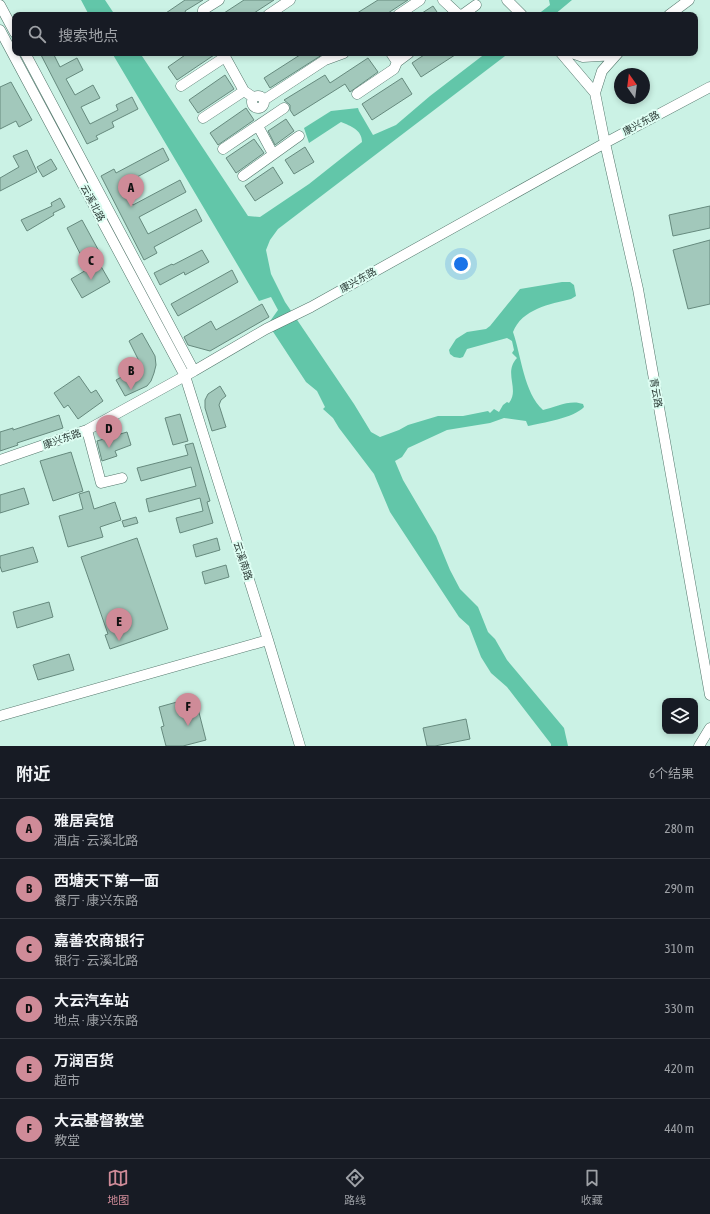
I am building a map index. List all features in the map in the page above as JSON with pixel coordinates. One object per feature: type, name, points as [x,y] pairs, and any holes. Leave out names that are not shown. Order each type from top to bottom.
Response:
[{"type":"street","points":[[203,12],[203,10],[219,0]]},
{"type":"street","points":[[272,12],[290,0]]},
{"type":"street","points":[[402,12],[420,0]]},
{"type":"street","points":[[443,0],[456,12]]},
{"type":"street","points":[[673,12],[690,0]]},
{"type":"street","points":[[510,3],[519,12]]},
{"type":"street","points":[[0,5],[12,27]]},
{"type":"street","points":[[466,12],[476,5]]},
{"type":"street","name":"云溪北路","points":[[0,30],[12,52]]},
{"type":"street","name":"云溪北路","points":[[14,56],[189,374]]},
{"type":"street","name":"云溪北路","points":[[27,56],[189,374]]},
{"type":"street","points":[[181,86],[223,56]]},
{"type":"street","points":[[225,56],[244,91],[253,97]]},
{"type":"street","points":[[257,108],[262,107],[264,100],[325,60],[336,56]]},
{"type":"street","points":[[393,56],[397,62]]},
{"type":"street","points":[[357,94],[394,69],[397,62],[405,56]]},
{"type":"street","name":"青云路","points":[[564,56],[595,92]]},
{"type":"street","name":"青云路","points":[[580,56],[594,56]]},
{"type":"street","name":"青云路","points":[[614,56],[602,71],[595,92],[638,289],[710,695]]},
{"type":"street","name":"康兴东路","points":[[0,460],[87,430],[189,374],[266,329],[311,307],[605,143],[710,87]]},
{"type":"street","points":[[203,118],[244,91]]},
{"type":"street","points":[[253,97],[259,95],[264,100]]},
{"type":"street","points":[[253,97],[251,101],[253,106],[257,108],[259,125],[273,154]]},
{"type":"street","points":[[223,149],[284,108]]},
{"type":"street","points":[[242,176],[299,136]]},
{"type":"street","name":"云溪南路","points":[[189,374],[300,746]]},
{"type":"street","points":[[87,430],[101,483],[122,478]]},
{"type":"street","points":[[0,716],[268,640]]},
{"type":"street","points":[[699,746],[710,728]]},
{"type":"shaded area","points":[[81,0],[105,0],[113,12],[87,12]]},
{"type":"shaded area","points":[[549,0],[572,0],[558,12],[541,12],[550,5]]},
{"type":"shaded area","points":[[114,56],[142,56],[248,216],[260,217],[309,184],[362,142],[362,138],[358,131],[341,122],[309,143],[304,128],[331,111],[358,108],[373,135],[396,125],[430,96],[482,56],[505,56],[278,229],[270,240],[266,250],[271,274],[285,302],[354,404],[371,432],[380,437],[408,425],[438,416],[463,416],[488,411],[490,413],[494,409],[499,412],[503,405],[507,402],[509,403],[512,398],[513,387],[511,369],[517,358],[512,353],[514,350],[512,341],[507,338],[467,349],[463,357],[460,358],[454,357],[450,354],[449,350],[456,339],[467,332],[486,329],[490,326],[520,289],[562,282],[570,282],[574,285],[576,296],[530,313],[517,324],[513,332],[527,384],[531,394],[543,410],[573,402],[583,404],[584,407],[566,417],[528,426],[526,421],[504,418],[490,423],[447,430],[408,448],[402,457],[395,461],[403,480],[436,536],[450,570],[460,589],[478,607],[488,632],[495,639],[507,660],[564,728],[568,746],[551,746],[507,687],[491,673],[481,657],[469,626],[459,617],[390,512],[374,474],[333,418],[323,409],[325,407],[317,391],[306,382],[268,324],[278,310],[271,297],[259,301]]},
{"type":"building","points":[[185,0],[203,0],[186,12],[167,12]]},
{"type":"building","points":[[244,0],[274,0],[256,12],[226,12]]},
{"type":"building","points":[[378,0],[408,0],[390,12],[359,12]]},
{"type":"building","points":[[433,6],[437,12],[424,12]]},
{"type":"building","points":[[42,56],[54,56],[60,67],[77,58],[83,70],[66,79],[75,95],[93,85],[100,98],[81,107],[90,124],[118,110],[116,105],[132,97],[138,109],[112,122],[114,127],[96,136],[98,139],[87,144]]},
{"type":"building","points":[[184,56],[213,56],[177,80],[168,67]]},
{"type":"building","points":[[298,56],[320,56],[270,88],[264,78]]},
{"type":"building","points":[[422,56],[453,56],[421,77],[412,63]]},
{"type":"building","points":[[368,58],[378,72],[350,92],[345,84],[294,116],[290,110],[290,105],[284,100],[325,75],[330,83]]},
{"type":"building","points":[[225,75],[234,89],[198,113],[189,100]]},
{"type":"building","points":[[402,78],[412,94],[372,120],[362,104]]},
{"type":"building","points":[[11,82],[32,120],[19,127],[16,121],[0,129],[0,87]]},
{"type":"building","points":[[246,108],[254,120],[218,145],[210,133]]},
{"type":"building","points":[[286,119],[294,131],[275,145],[268,131]]},
{"type":"building","points":[[254,139],[264,153],[236,173],[226,158]]},
{"type":"building","points":[[305,147],[314,162],[294,174],[285,160]]},
{"type":"building","points":[[163,148],[169,160],[122,185],[133,205],[180,180],[186,192],[139,217],[148,234],[196,209],[202,221],[154,247],[157,253],[144,260],[101,176],[114,169],[116,173]]},
{"type":"building","points":[[27,150],[37,172],[0,191],[0,178],[19,167],[13,156]]},
{"type":"building","points":[[51,159],[57,169],[43,177],[37,167]]},
{"type":"building","points":[[273,167],[283,183],[255,201],[245,186]]},
{"type":"building","points":[[60,198],[65,207],[53,213],[54,215],[27,231],[21,220],[52,206],[51,203]]},
{"type":"building","points":[[710,206],[710,228],[673,236],[669,215]]},
{"type":"building","points":[[82,220],[100,253],[95,256],[110,282],[82,298],[71,279],[88,269],[67,228]]},
{"type":"building","points":[[710,240],[710,304],[688,309],[673,250]]},
{"type":"building","points":[[202,250],[209,262],[185,275],[184,272],[160,285],[154,273]]},
{"type":"building","points":[[232,270],[238,282],[178,316],[171,304]]},
{"type":"building","points":[[262,304],[269,317],[210,351],[188,345],[184,337],[211,321],[216,330]]},
{"type":"building","points":[[142,333],[155,356],[156,365],[154,373],[147,386],[125,396],[116,380],[138,368],[140,363],[129,341]]},
{"type":"building","points":[[79,376],[91,393],[96,390],[103,401],[78,419],[68,405],[64,408],[54,393]]},
{"type":"building","points":[[220,386],[226,396],[221,400],[219,405],[226,427],[212,431],[205,408],[205,400],[208,394]]},
{"type":"building","points":[[180,414],[188,441],[173,445],[165,418]]},
{"type":"building","points":[[59,415],[63,428],[17,443],[18,445],[0,451],[0,432],[13,428],[13,430]]},
{"type":"building","points":[[127,432],[131,445],[115,451],[117,456],[102,461],[97,441]]},
{"type":"building","points":[[193,443],[210,501],[207,502],[213,523],[180,533],[176,518],[203,511],[200,498],[149,512],[146,499],[196,486],[191,467],[141,481],[137,468],[188,455],[185,445]]},
{"type":"building","points":[[71,452],[83,491],[53,501],[40,461]]},
{"type":"building","points":[[24,488],[29,504],[0,513],[0,495]]},
{"type":"building","points":[[89,491],[94,509],[115,502],[121,520],[100,527],[103,537],[68,547],[59,516],[83,509],[79,494]]},
{"type":"building","points":[[136,517],[138,523],[124,527],[122,521]]},
{"type":"building","points":[[137,538],[168,629],[110,649],[105,635],[108,634],[81,557]]},
{"type":"building","points":[[217,538],[220,550],[196,557],[193,545]]},
{"type":"building","points":[[33,547],[38,562],[2,572],[0,566],[0,556]]},
{"type":"building","points":[[226,565],[229,577],[205,584],[202,572]]},
{"type":"building","points":[[49,602],[53,617],[17,628],[13,612]]},
{"type":"building","points":[[69,654],[74,670],[38,680],[33,665]]},
{"type":"building","points":[[195,697],[206,740],[183,746],[166,746],[161,727],[164,726],[159,707]]},
{"type":"building","points":[[466,719],[470,739],[435,746],[427,746],[423,728]]},
{"type":"place","name":"雅居宾馆","points":[[131,207]]},
{"type":"place","name":"嘉善农商银行","points":[[91,280]]},
{"type":"place","name":"西塘天下第一面","points":[[131,390]]},
{"type":"place","name":"大云汽车站","points":[[109,448]]},
{"type":"place","name":"万润百货","points":[[119,641]]},
{"type":"place","name":"大云基督教堂","points":[[188,726]]}]
